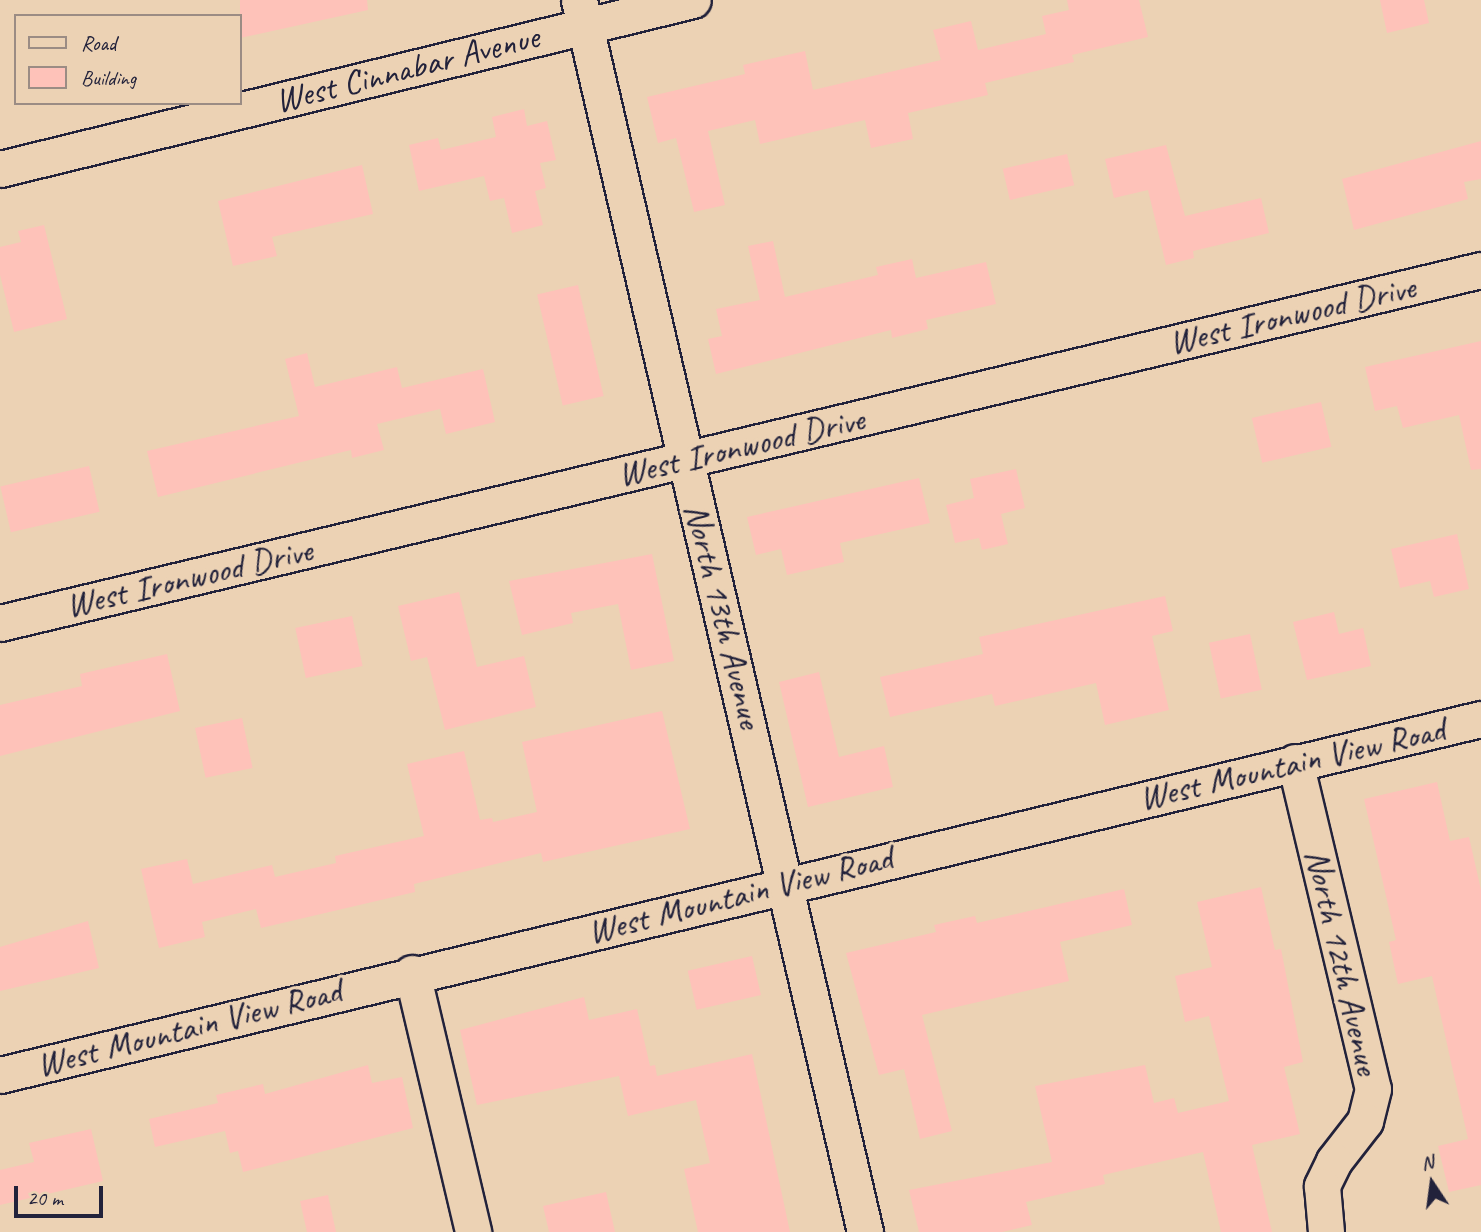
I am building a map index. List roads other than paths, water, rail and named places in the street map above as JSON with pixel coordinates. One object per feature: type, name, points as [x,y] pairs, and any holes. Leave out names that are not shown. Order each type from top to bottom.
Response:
[{"type":"street","name":"West Cinnabar Avenue","points":[[242,104],[582,13],[692,0]]},
{"type":"street","name":"North 13th Avenue","points":[[582,13],[865,1232]]},
{"type":"street","name":"West Cinnabar Avenue","points":[[0,169],[239,105]]},
{"type":"street","name":"West Ironwood Drive","points":[[0,623],[1481,270]]},
{"type":"street","name":"West Mountain View Road","points":[[0,1075],[412,973],[1481,719]]},
{"type":"street","name":"North 12th Avenue","points":[[1295,762],[1373,1089],[1364,1121],[1334,1161],[1322,1186],[1326,1232]]},
{"type":"street","points":[[412,973],[474,1232]]}]
